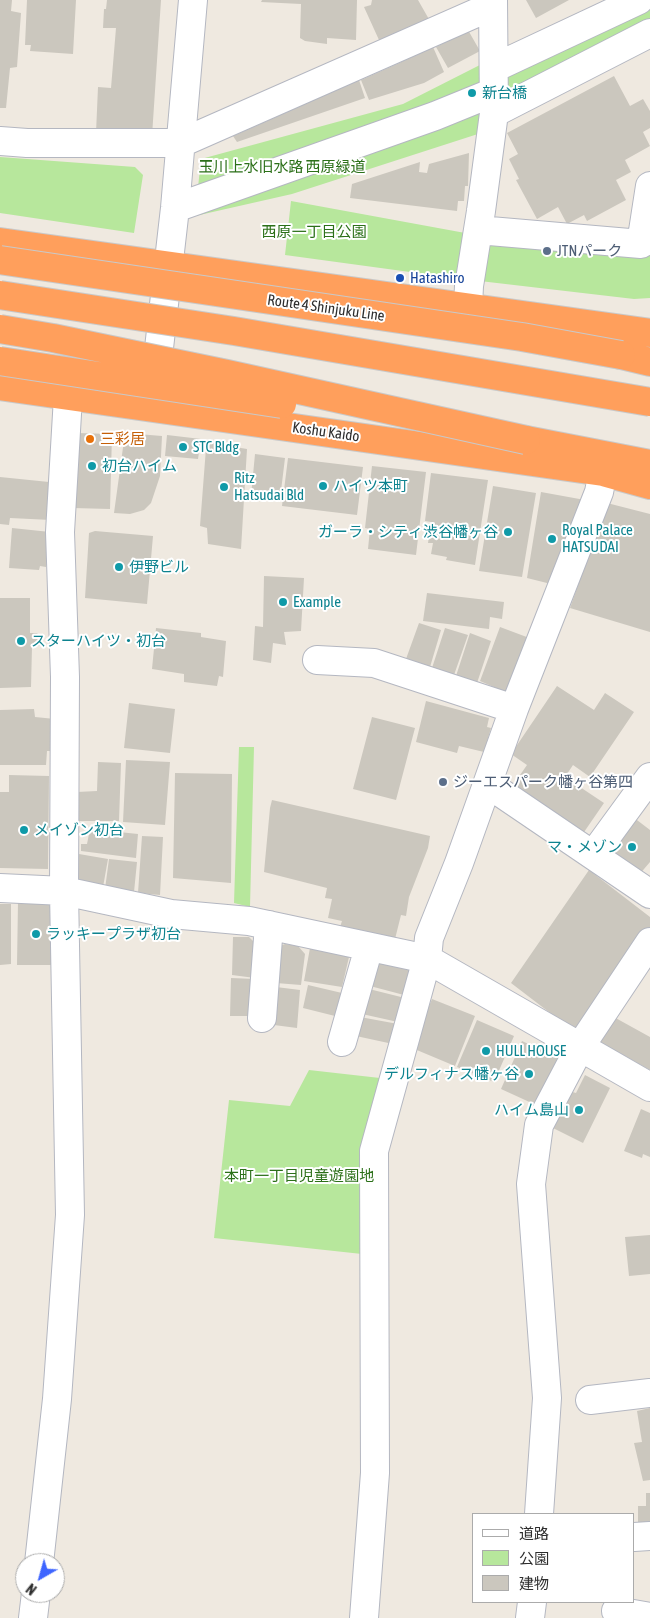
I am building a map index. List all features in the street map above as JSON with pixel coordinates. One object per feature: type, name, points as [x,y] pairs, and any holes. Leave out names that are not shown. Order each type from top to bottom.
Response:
[{"type":"highway","points":[[0,242],[650,332]]},
{"type":"highway","name":"Route 4 Shinjuku Line","points":[[0,260],[522,337],[650,362]]},
{"type":"highway","points":[[0,295],[234,331],[650,402]]},
{"type":"highway","points":[[0,329],[150,358],[526,440],[650,464]]},
{"type":"highway","points":[[0,362],[526,440]]},
{"type":"highway","name":"Koshu Kaido","points":[[0,386],[603,472],[650,485]]},
{"type":"street","points":[[152,407],[175,208],[193,0]]},
{"type":"street","points":[[494,91],[639,0]]},
{"type":"street","points":[[0,141],[27,143],[181,143],[493,3],[494,91],[468,306]]},
{"type":"street","points":[[175,208],[435,116],[494,91],[650,33]]},
{"type":"street","points":[[478,230],[641,244],[650,186]]},
{"type":"street","points":[[40,1553],[58,1400],[70,1214],[64,891],[65,677],[60,532],[68,397]]},
{"type":"street","points":[[364,1618],[375,1473],[374,1151],[426,959],[429,938],[514,710],[599,492],[603,472]]},
{"type":"street","points":[[317,660],[374,663],[514,710]]},
{"type":"street","points":[[593,855],[650,777]]},
{"type":"street","points":[[488,784],[650,894]]},
{"type":"street","points":[[0,888],[64,891],[171,914],[249,921],[426,959],[650,1087]]},
{"type":"street","points":[[262,1018],[269,925]]},
{"type":"street","points":[[539,1513],[548,1398],[531,1184],[538,1125],[580,1047],[650,942]]},
{"type":"street","points":[[342,1042],[369,947]]},
{"type":"street","points":[[590,1400],[650,1393]]},
{"type":"street","points":[[635,1537],[650,1536]]},
{"type":"street","points":[[33,1618],[35,1603]]},
{"type":"street","points":[[530,1618],[532,1603]]},
{"type":"street","points":[[616,1611],[650,1617]]},
{"type":"green space","name":"玉川上水旧水路 西原緑道","points":[[608,0],[650,0],[650,27],[481,133],[292,194],[195,216],[201,159],[403,104]]},
{"type":"green space","points":[[0,157],[135,167],[143,175],[134,233],[0,213]]},
{"type":"green space","name":"西原一丁目公園","points":[[291,201],[487,237],[645,258],[650,246],[650,298],[634,299],[454,278],[285,255]]},
{"type":"green space","points":[[239,747],[254,747],[250,907],[234,903]]},
{"type":"green space","name":"本町一丁目児童遊園地","points":[[309,1070],[380,1078],[362,1254],[214,1238],[229,1100],[290,1106]]},
{"type":"building","points":[[0,0],[12,0],[11,11],[21,13],[17,67],[10,68],[6,108],[0,108]]},
{"type":"building","points":[[27,0],[76,0],[73,54],[30,51],[31,45],[25,45]]},
{"type":"building","points":[[107,0],[161,0],[152,136],[96,133],[98,87],[111,88],[116,28],[103,28],[104,9],[106,9]]},
{"type":"building","points":[[262,0],[357,0],[356,40],[327,38],[327,44],[305,41],[300,38],[301,4],[261,2]]},
{"type":"building","points":[[372,0],[418,0],[430,21],[399,38],[396,33],[379,40],[364,7],[371,5]]},
{"type":"building","points":[[526,0],[569,0],[536,18]]},
{"type":"building","points":[[468,30],[480,51],[448,68],[436,47]]},
{"type":"building","points":[[433,47],[444,72],[424,83],[369,100],[361,80]]},
{"type":"building","points":[[614,76],[630,106],[643,99],[650,111],[650,128],[643,132],[650,146],[625,160],[631,172],[616,180],[626,200],[587,221],[584,215],[567,224],[558,207],[537,219],[516,180],[519,179],[509,159],[518,154],[507,133]]},
{"type":"building","points":[[359,80],[365,98],[237,142],[233,136]]},
{"type":"building","points":[[469,153],[468,186],[465,186],[464,201],[458,201],[457,211],[350,198],[352,184],[420,162],[419,172],[427,173],[429,164]]},
{"type":"building","name":"初台ハイム","points":[[77,433],[112,434],[110,509],[73,508]]},
{"type":"building","points":[[125,433],[162,436],[160,476],[151,503],[144,510],[130,514],[114,513]]},
{"type":"building","name":"STC Bldg","points":[[167,435],[201,439],[198,459],[165,456]]},
{"type":"building","name":"Ritz Hatsudai Bld","points":[[211,443],[247,449],[241,549],[208,544],[207,528],[200,526],[206,448]]},
{"type":"building","points":[[255,454],[285,458],[280,499],[251,496]]},
{"type":"building","name":"ハイツ本町","points":[[288,458],[363,467],[357,515],[282,506]]},
{"type":"building","points":[[372,466],[426,472],[416,555],[368,549],[370,529],[365,528]]},
{"type":"building","points":[[431,473],[488,480],[475,565],[446,560],[447,557],[431,554],[433,543],[428,543],[431,522],[425,521]]},
{"type":"building","points":[[0,477],[49,482],[51,520],[10,518],[9,525],[0,524]]},
{"type":"building","name":"ガーラ・シティ渋谷幡ヶ谷","points":[[493,486],[536,493],[522,577],[479,571]]},
{"type":"building","name":"Royal Palace HATSUDAI","points":[[541,492],[585,500],[551,584],[527,578]]},
{"type":"building","points":[[607,503],[650,514],[650,632],[570,608]]},
{"type":"building","points":[[12,528],[50,532],[46,567],[40,566],[39,570],[9,568]]},
{"type":"building","name":"伊野ビル","points":[[95,531],[153,536],[147,604],[85,598],[89,533]]},
{"type":"building","name":"Example","points":[[264,576],[304,578],[301,631],[284,632],[286,645],[273,643],[271,663],[253,660],[255,626],[263,627]]},
{"type":"building","points":[[427,593],[504,602],[502,619],[490,617],[489,629],[423,621]]},
{"type":"building","name":"スターハイツ・初台","points":[[0,598],[30,598],[30,633],[37,633],[43,639],[39,646],[32,647],[31,687],[0,688]]},
{"type":"building","points":[[419,623],[441,630],[430,667],[406,659]]},
{"type":"building","points":[[500,627],[532,639],[510,694],[480,681]]},
{"type":"building","points":[[156,628],[201,633],[201,637],[226,641],[223,677],[219,676],[217,686],[184,682],[184,674],[152,669]]},
{"type":"building","points":[[445,628],[468,635],[454,675],[432,668]]},
{"type":"building","points":[[470,633],[491,641],[477,683],[456,676]]},
{"type":"building","points":[[557,686],[594,710],[605,693],[634,712],[590,777],[573,765],[565,777],[604,803],[582,835],[511,788],[527,765],[511,754]]},
{"type":"building","points":[[426,701],[489,718],[487,727],[491,728],[484,752],[459,746],[457,753],[416,742]]},
{"type":"building","points":[[129,703],[175,709],[170,753],[124,748]]},
{"type":"building","points":[[34,709],[35,717],[55,719],[55,751],[47,751],[46,765],[0,765],[0,710]]},
{"type":"building","points":[[372,717],[415,728],[396,800],[353,789]]},
{"type":"building","points":[[126,760],[170,762],[165,825],[123,822]]},
{"type":"building","points":[[98,762],[121,763],[119,821],[77,821],[77,792],[97,791]]},
{"type":"building","points":[[175,773],[232,774],[231,883],[173,878]]},
{"type":"building","name":"メイゾン初台","points":[[9,775],[49,776],[48,869],[0,868],[0,792],[9,792]]},
{"type":"building","points":[[272,800],[430,836],[428,848],[409,897],[406,916],[401,915],[395,939],[340,927],[342,921],[328,918],[332,899],[325,898],[327,888],[264,872]]},
{"type":"building","name":"マ・メゾン","points":[[633,817],[650,830],[650,862],[638,876],[610,853]]},
{"type":"building","points":[[90,829],[138,834],[136,858],[81,851],[81,844],[87,844]]},
{"type":"building","points":[[142,836],[163,837],[160,895],[138,893]]},
{"type":"building","points":[[79,854],[108,859],[103,887],[75,879]]},
{"type":"building","points":[[109,859],[137,862],[134,892],[105,889]]},
{"type":"building","points":[[589,870],[650,917],[650,934],[575,1032],[511,983]]},
{"type":"building","name":"ラッキープラザ初台","points":[[18,902],[55,902],[54,965],[17,965]]},
{"type":"building","points":[[0,904],[11,904],[11,964],[0,965]]},
{"type":"building","points":[[233,937],[249,937],[257,945],[255,978],[232,975]]},
{"type":"building","points":[[285,944],[298,946],[305,954],[301,985],[276,983],[280,946]]},
{"type":"building","points":[[310,948],[349,957],[342,987],[304,981]]},
{"type":"building","points":[[376,962],[410,970],[404,995],[370,986]]},
{"type":"building","points":[[231,978],[255,979],[255,1000],[249,1000],[249,1016],[230,1016]]},
{"type":"building","points":[[308,985],[342,993],[335,1016],[303,1008]]},
{"type":"building","points":[[276,987],[300,990],[297,1028],[274,1025]]},
{"type":"building","points":[[369,989],[405,998],[398,1022],[362,1014]]},
{"type":"building","points":[[432,999],[475,1016],[455,1066],[412,1048]]},
{"type":"building","points":[[612,1016],[650,1037],[650,1070],[598,1041]]},
{"type":"building","points":[[360,1017],[398,1024],[393,1044],[356,1036]]},
{"type":"building","name":"HULL HOUSE","points":[[477,1020],[514,1036],[494,1082],[457,1067]]},
{"type":"building","name":"デルフィナス幡ヶ谷","points":[[522,1041],[558,1058],[536,1105],[501,1089]]},
{"type":"building","name":"ハイム島山","points":[[585,1075],[610,1088],[583,1143],[551,1127],[569,1091],[576,1093]]},
{"type":"building","points":[[641,1109],[650,1113],[650,1157],[643,1154],[642,1158],[624,1151]]},
{"type":"building","points":[[650,1235],[650,1274],[629,1276],[625,1237]]},
{"type":"building","points":[[650,1408],[650,1480],[643,1481],[634,1443],[642,1442],[637,1411]]},
{"type":"building","points":[[646,1493],[650,1493],[650,1526],[638,1526],[638,1506],[646,1506]]},
{"type":"place","name":"新台橋","points":[[472,93]]},
{"type":"place","name":"JTNパーク","points":[[547,251]]},
{"type":"place","name":"Hatashiro","points":[[400,278]]},
{"type":"place","name":"三彩居","points":[[90,439]]},
{"type":"place","name":"STC Bldg","points":[[183,447]]},
{"type":"place","name":"初台ハイム","points":[[92,466]]},
{"type":"place","name":"ハイツ本町","points":[[323,486]]},
{"type":"place","name":"Ritz Hatsudai Bld","points":[[224,487]]},
{"type":"place","name":"ガーラ・シティ渋谷幡ヶ谷","points":[[508,532]]},
{"type":"place","name":"Royal Palace HATSUDAI","points":[[552,539]]},
{"type":"place","name":"伊野ビル","points":[[119,567]]},
{"type":"place","name":"Example","points":[[283,602]]},
{"type":"place","name":"スターハイツ・初台","points":[[21,641]]},
{"type":"place","name":"ジーエスパーク幡ヶ谷第四","points":[[443,782]]},
{"type":"place","name":"メイゾン初台","points":[[24,830]]},
{"type":"place","name":"マ・メゾン","points":[[632,847]]},
{"type":"place","name":"ラッキープラザ初台","points":[[36,934]]},
{"type":"place","name":"HULL HOUSE","points":[[486,1051]]},
{"type":"place","name":"デルフィナス幡ヶ谷","points":[[529,1074]]},
{"type":"place","name":"ハイム島山","points":[[579,1110]]}]
